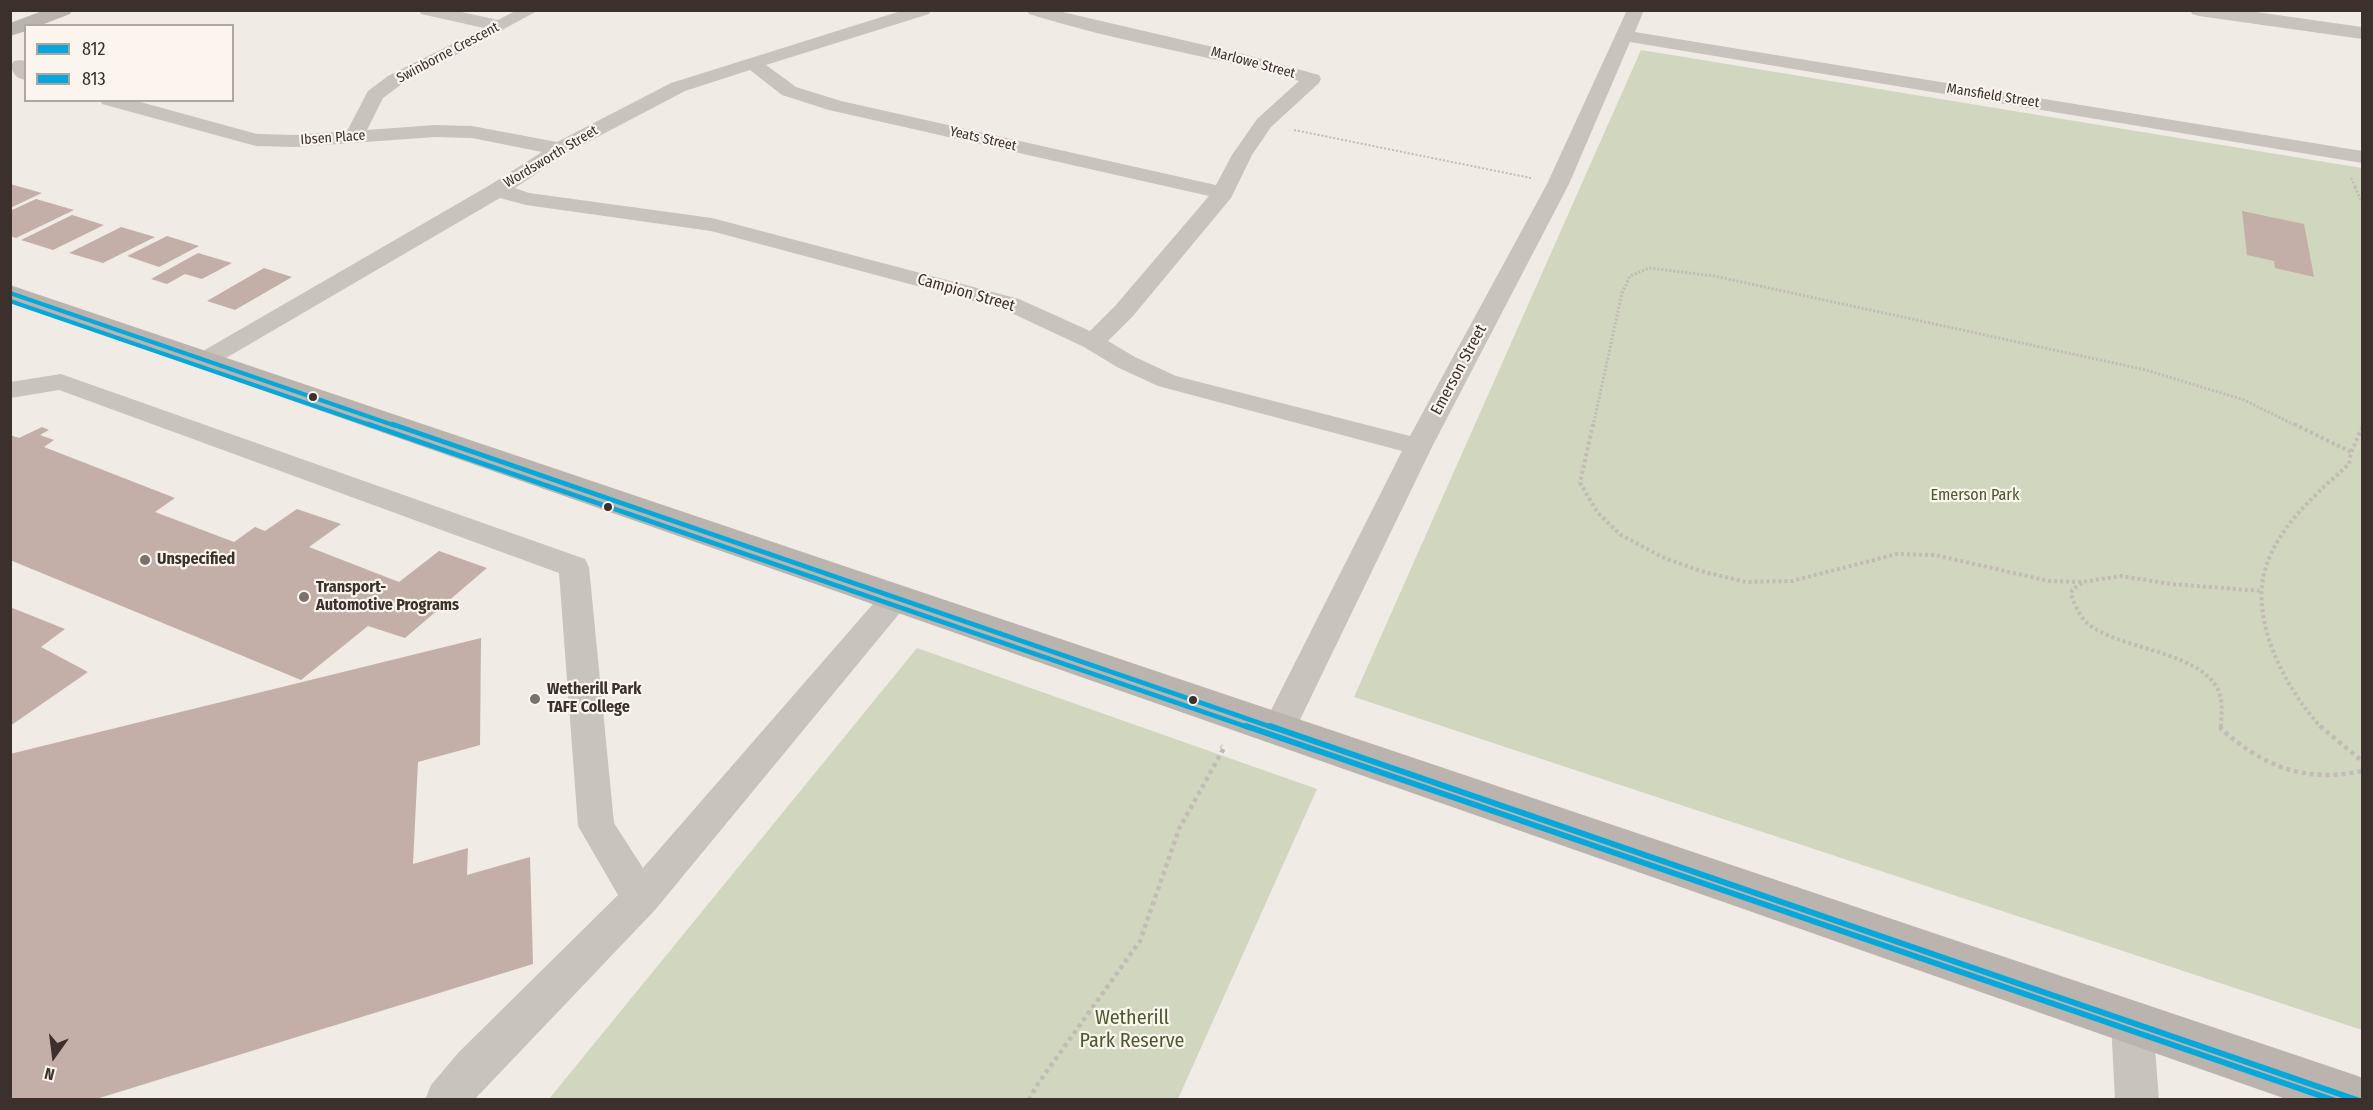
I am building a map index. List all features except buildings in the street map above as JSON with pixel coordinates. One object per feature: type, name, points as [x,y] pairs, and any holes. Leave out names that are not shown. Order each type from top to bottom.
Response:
[{"type":"main road","points":[[10,16],[24,10]]},
{"type":"main road","points":[[26,24],[63,10]]},
{"type":"main road","points":[[10,293],[2358,1100]]},
{"type":"street","points":[[427,10],[500,26]]},
{"type":"street","name":"Swinborne Crescent","points":[[355,135],[375,95],[389,85],[531,10]]},
{"type":"street","name":"Marlowe Street","points":[[1035,10],[1069,21],[1243,59],[1312,79],[1264,123],[1242,155],[1222,193],[1124,310],[1093,342]]},
{"type":"street","name":"Emerson Street","points":[[1279,728],[1418,447],[1558,184],[1636,10]]},
{"type":"street","points":[[2199,10],[2362,33]]},
{"type":"street","name":"Wordsworth Street","points":[[205,360],[498,190],[560,149],[678,87],[909,12]]},
{"type":"street","name":"Mansfield Street","points":[[1624,36],[2362,157]]},
{"type":"street","name":"Yeats Street","points":[[752,63],[789,91],[836,106],[1222,193]]},
{"type":"street","name":"Ibsen Place","points":[[116,102],[256,140],[295,141],[355,135],[435,131],[472,132],[560,149]]},
{"type":"street","name":"Campion Street","points":[[498,190],[526,198],[712,225],[1011,304],[1093,342],[1126,362],[1167,381],[1418,447]]},
{"type":"street","points":[[10,390],[61,382],[574,567],[596,826],[641,898]]},
{"type":"street","points":[[446,1100],[474,1067],[641,898],[897,597]]},
{"type":"street","points":[[2132,1022],[2137,1100]]},
{"type":"path","points":[[1264,123],[1558,184]]},
{"type":"path","points":[[2262,591],[2171,584],[2121,576],[2083,582],[2049,581],[1935,555],[1897,554],[1792,581],[1746,582],[1704,573],[1662,557],[1621,536],[1598,513],[1580,483],[1622,293],[1630,276],[1649,268],[1713,276],[2146,370],[2244,400],[2351,452]]},
{"type":"path","points":[[2362,428],[2351,452],[2349,464],[2309,500],[2288,527],[2268,559],[2262,591],[2266,628],[2276,663],[2305,710],[2334,742],[2362,761]]},
{"type":"path","points":[[2083,582],[2072,590],[2071,595],[2086,622],[2108,637],[2197,669],[2214,682],[2221,696],[2221,729],[2242,748],[2269,764],[2308,774],[2348,775],[2362,771]]},
{"type":"path","points":[[1029,1100],[1037,1085],[1140,941],[1179,830],[1224,747],[1216,744]]},
{"type":"green space","name":"Emerson Park","points":[[1641,50],[2362,168],[2362,1030],[1354,697]]},
{"type":"green space","name":"Wetherill Park Reserve","points":[[917,648],[1317,789],[1178,1099],[549,1099]]},
{"type":"transit line","name":"812","points":[[10,293],[2357,1100]]},
{"type":"transit line","name":"813","points":[[10,301],[2333,1100]]},
{"type":"place","name":"Unspecified","points":[[145,560]]},
{"type":"place","name":"Transport- Automotive Programs","points":[[304,597]]},
{"type":"place","name":"Wetherill Park TAFE College","points":[[535,699]]}]
